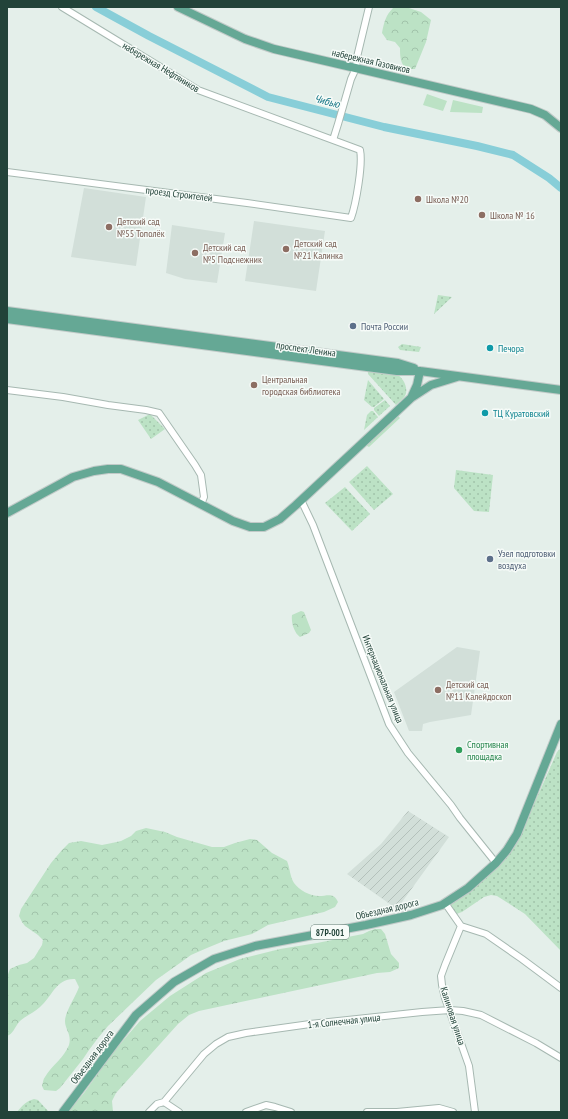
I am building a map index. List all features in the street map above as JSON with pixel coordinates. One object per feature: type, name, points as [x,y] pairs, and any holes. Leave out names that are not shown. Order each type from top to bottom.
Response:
[{"type":"main road","name":"набережная Газовиков","points":[[178,7],[246,39],[274,49],[531,109],[545,115],[561,128]]},
{"type":"main road","name":"проспект Ленина","points":[[7,311],[190,339]]},
{"type":"main road","name":"проспект Ленина","points":[[7,319],[398,363],[420,370],[561,390]]},
{"type":"main road","points":[[411,398],[417,385],[420,370]]},
{"type":"main road","points":[[7,513],[73,477],[94,470],[121,469],[158,482],[233,521],[250,527],[264,527],[280,518],[301,500],[411,398],[431,385],[460,376]]},
{"type":"main road","name":"Объездная дорога","points":[[63,1112],[136,1015],[174,982],[214,959],[255,946],[411,915],[445,903],[468,888],[496,863],[507,850],[517,834],[561,724]]},
{"type":"street","name":"набережная Нефтяников","points":[[62,7],[198,90],[360,150],[361,156],[357,190],[351,218]]},
{"type":"street","points":[[333,140],[351,79],[356,68],[357,57],[369,7]]},
{"type":"street","name":"проезд Строителей","points":[[7,172],[351,218]]},
{"type":"street","points":[[7,390],[63,397],[159,413],[201,475],[204,497],[201,504]]},
{"type":"street","name":"Интернациональная улица","points":[[301,500],[313,525],[389,724],[408,753],[496,863]]},
{"type":"street","points":[[445,903],[461,926],[486,934],[561,988]]},
{"type":"street","name":"Калиновая улица","points":[[461,926],[445,965],[442,976],[442,985],[445,998],[469,1066],[475,1112]]},
{"type":"street","name":"1-я Солнечная улица","points":[[149,1112],[157,1104],[164,1102],[204,1054],[216,1044],[228,1037],[310,1024],[450,1010],[463,1011],[481,1015],[536,1043],[561,1058]]},
{"type":"street","points":[[164,1102],[179,1112]]},
{"type":"street","points":[[246,1112],[266,1105],[291,1112]]},
{"type":"street","points":[[367,1112],[397,1112],[439,1108],[453,1112]]},
{"type":"shaded area","name":"Детский сад №55 Тополёк","points":[[84,188],[146,197],[136,266],[71,257]]},
{"type":"shaded area","name":"Детский сад №21 Калинка","points":[[254,221],[325,231],[316,291],[245,281]]},
{"type":"shaded area","name":"Детский сад №5 Подснежник","points":[[172,225],[225,233],[217,283],[185,279],[166,273]]},
{"type":"shaded area","points":[[457,647],[480,651],[471,715],[430,722],[423,724],[422,731],[409,731],[394,692]]},
{"type":"shaded area","points":[[408,811],[449,837],[397,909],[347,874],[381,844]]},
{"type":"green space","points":[[406,7],[421,12],[431,20],[426,42],[415,69],[407,68],[403,65],[400,48],[395,42],[387,40],[382,33],[386,19],[393,8]]},
{"type":"green space","points":[[427,94],[447,101],[443,111],[423,105]]},
{"type":"green space","points":[[453,100],[483,107],[482,113],[450,112]]},
{"type":"green space","points":[[438,295],[452,297],[434,314]]},
{"type":"green space","points":[[402,344],[421,347],[419,352],[400,350],[398,347]]},
{"type":"green space","points":[[368,371],[399,375],[406,386],[405,396],[396,405],[368,374]]},
{"type":"green space","points":[[368,380],[384,399],[374,407],[364,400]]},
{"type":"green space","points":[[385,400],[390,406],[379,416],[374,408]]},
{"type":"green space","points":[[373,411],[378,417],[364,430],[367,415]]},
{"type":"green space","points":[[150,414],[165,429],[151,439],[138,420]]},
{"type":"green space","points":[[397,415],[400,418],[369,447],[366,445]]},
{"type":"green space","points":[[367,466],[393,494],[374,510],[349,482]]},
{"type":"green space","points":[[456,470],[493,475],[489,512],[474,511],[454,488]]},
{"type":"green space","points":[[345,487],[370,514],[352,531],[325,503]]},
{"type":"green space","points":[[301,611],[304,612],[311,630],[309,633],[300,637],[295,630],[292,615]]},
{"type":"green space","points":[[561,748],[561,951],[525,914],[497,896],[491,895],[484,897],[462,912],[456,914],[450,906],[451,903],[485,879],[501,863],[520,831],[557,752]]},
{"type":"green space","points":[[146,828],[165,832],[212,847],[224,847],[250,839],[257,840],[272,853],[287,861],[293,881],[299,888],[312,895],[332,896],[338,902],[335,907],[324,912],[268,925],[252,934],[224,941],[191,955],[156,980],[108,1026],[60,1088],[56,1091],[44,1090],[42,1086],[44,1078],[64,1054],[69,1045],[70,1038],[65,1024],[65,1017],[79,987],[75,979],[63,982],[40,1007],[21,1020],[7,1036],[7,977],[10,969],[27,963],[34,958],[42,945],[43,940],[22,922],[19,916],[21,909],[51,863],[69,843],[81,841],[102,845],[121,841],[131,836],[136,831]]},
{"type":"green space","points":[[375,929],[381,929],[385,934],[391,954],[399,963],[399,968],[390,972],[377,973],[199,1011],[189,1015],[178,1024],[116,1093],[112,1101],[113,1112],[68,1112],[84,1093],[114,1051],[140,1021],[170,996],[206,973],[240,959],[280,949],[363,934]]},
{"type":"green space","points":[[34,1099],[38,1100],[49,1112],[17,1112],[26,1102]]},
{"type":"waterway","name":"Чибью","points":[[96,7],[268,97],[384,127],[513,155],[549,178],[561,188]]},
{"type":"place","name":"Школа №20","points":[[418,199]]},
{"type":"place","name":"Школа № 16","points":[[482,215]]},
{"type":"place","name":"Детский сад №55 Тополёк","points":[[109,227]]},
{"type":"place","name":"Детский сад №21 Калинка","points":[[286,249]]},
{"type":"place","name":"Детский сад №5 Подснежник","points":[[195,253]]},
{"type":"place","name":"Почта России","points":[[353,326]]},
{"type":"place","name":"Печора","points":[[490,348]]},
{"type":"place","name":"Центральная городская библиотека","points":[[254,385]]},
{"type":"place","name":"ТЦ Куратовский","points":[[485,413]]},
{"type":"place","name":"Узел подготовки воздуха","points":[[490,559]]},
{"type":"place","name":"Детский сад №11 Калейдоскоп","points":[[438,690]]},
{"type":"place","name":"Спортивная площадка","points":[[459,750]]}]
